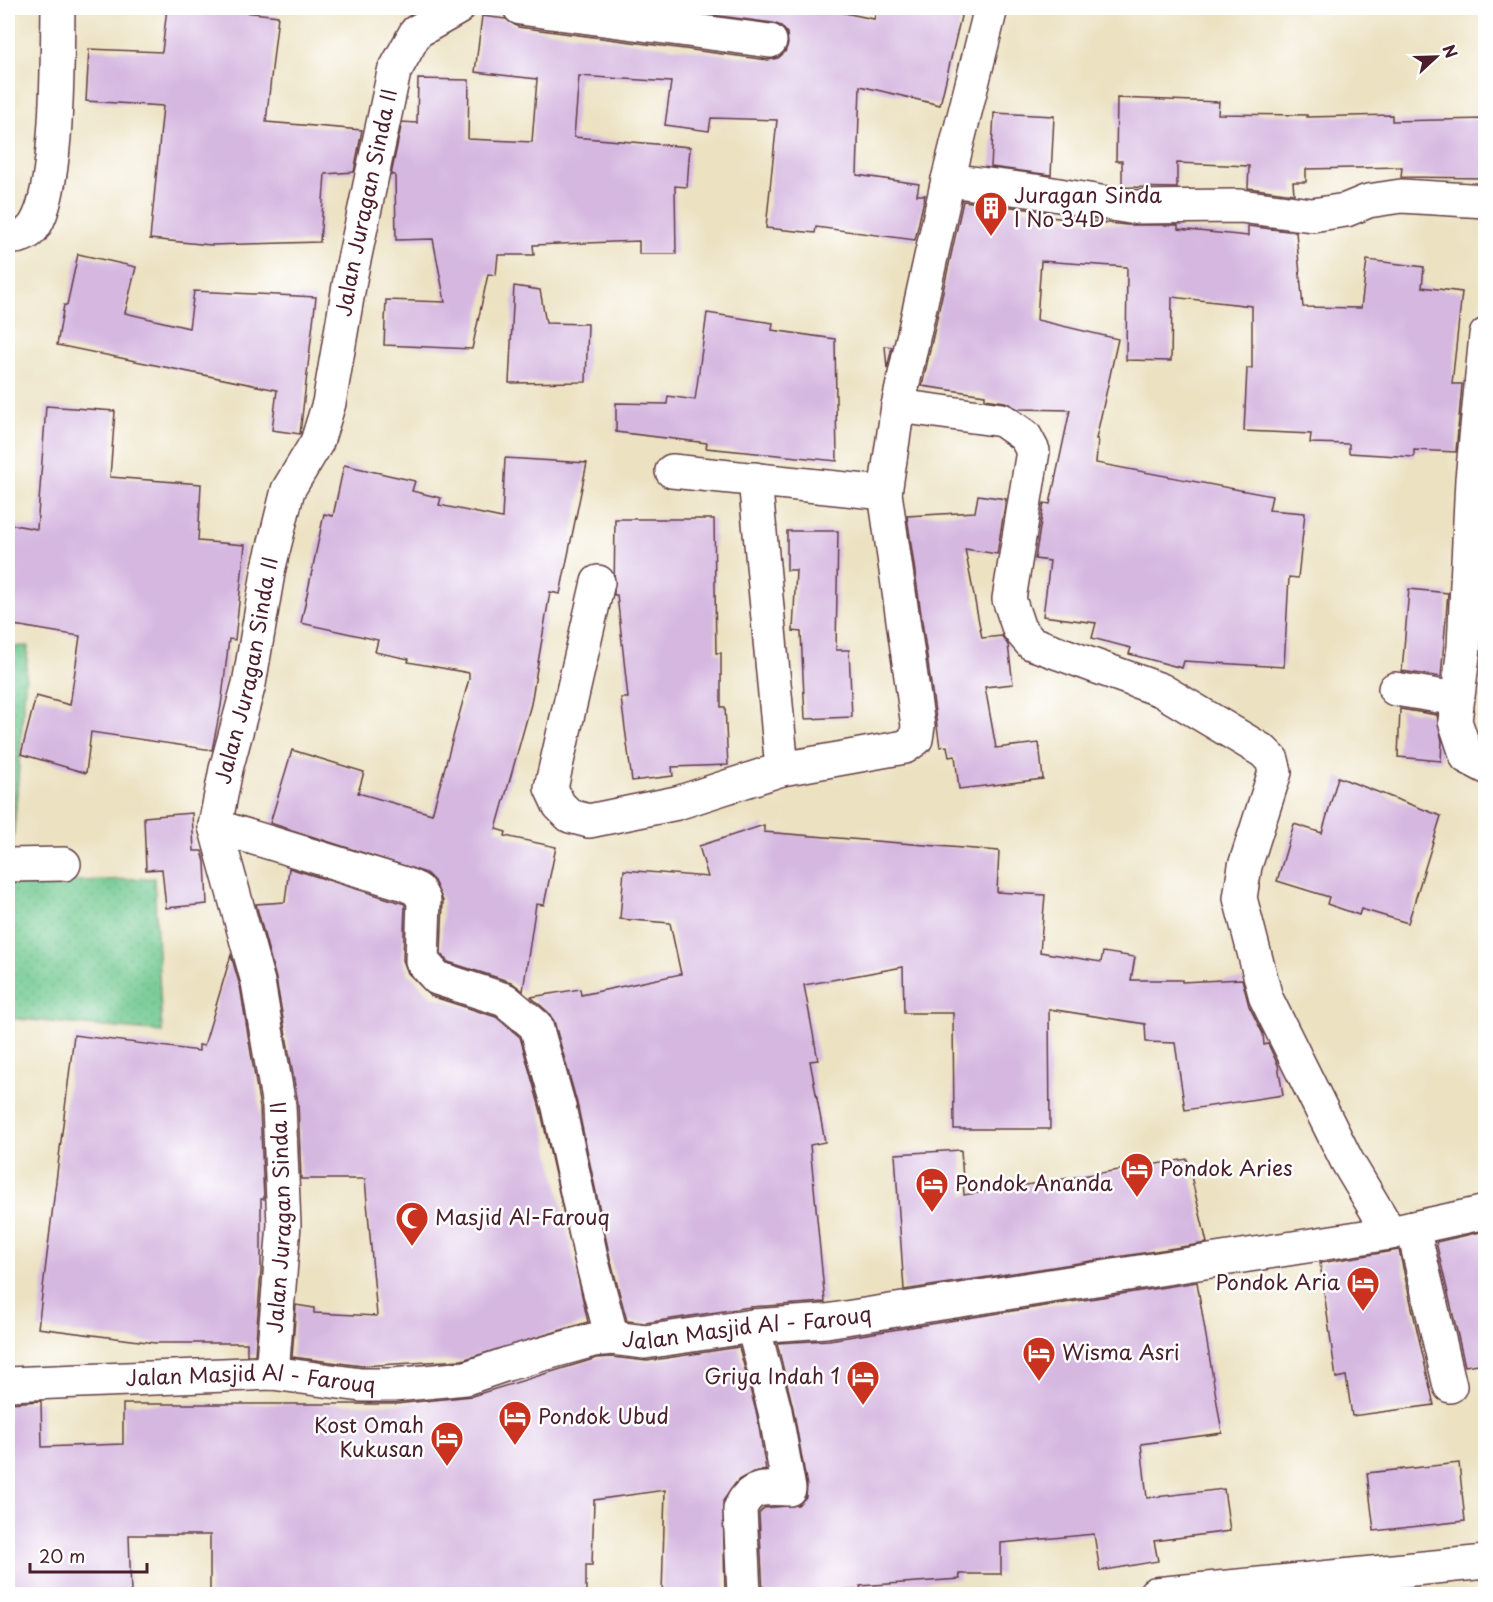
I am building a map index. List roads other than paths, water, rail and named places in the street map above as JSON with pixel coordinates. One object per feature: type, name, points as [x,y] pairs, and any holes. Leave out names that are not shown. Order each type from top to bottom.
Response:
[{"type":"street","points":[[8,237],[23,236],[35,226],[50,183],[58,8]]},
{"type":"street","name":"Jalan Juragan Sinda II","points":[[272,1373],[284,1225],[279,1106],[258,982],[214,826],[226,769],[249,684],[268,567],[288,490],[316,442],[329,403],[351,274],[394,72],[416,32],[458,8]]},
{"type":"street","points":[[520,8],[770,41]]},
{"type":"street","points":[[598,582],[551,788],[559,805],[570,816],[589,821],[677,803],[782,769],[905,747],[916,739],[918,726],[885,493],[898,406],[948,180],[991,8]]},
{"type":"street","points":[[948,180],[1035,191],[1130,207],[1240,206],[1312,215],[1346,210],[1368,201],[1401,196],[1485,201]]},
{"type":"street","points":[[1485,335],[1473,467],[1464,648],[1455,722],[1467,757],[1485,767]]},
{"type":"street","points":[[898,406],[1002,420],[1025,436],[1033,451],[1009,599],[1019,629],[1031,643],[1161,690],[1263,752],[1272,760],[1275,772],[1245,866],[1240,898],[1266,998],[1347,1161],[1402,1230],[1450,1386]]},
{"type":"street","points":[[672,471],[885,493]]},
{"type":"street","points":[[755,479],[782,769]]},
{"type":"street","points":[[1395,689],[1457,699]]},
{"type":"street","points":[[214,826],[405,884],[418,890],[424,901],[422,961],[437,978],[506,1000],[536,1026],[559,1107],[592,1262],[612,1338]]},
{"type":"street","points":[[8,865],[64,864]]},
{"type":"street","name":"Jalan Masjid Al - Farouq","points":[[8,1384],[272,1373],[361,1385],[466,1378],[593,1340],[612,1338],[645,1342],[753,1326],[826,1321],[1402,1230],[1485,1212]]},
{"type":"street","points":[[744,1594],[740,1509],[743,1500],[762,1487],[789,1489],[775,1411],[753,1326]]},
{"type":"street","points":[[1155,1594],[1485,1562]]},
{"type":"place","name":"Juragan Sinda I No 34D","points":[[991,237]]},
{"type":"place","name":"Pondok Aries","points":[[1137,1198]]},
{"type":"place","name":"Pondok Ananda","points":[[932,1213]]},
{"type":"place","name":"Masjid Al-Farouq","points":[[412,1247]]},
{"type":"place","name":"Pondok Aria","points":[[1363,1312]]},
{"type":"place","name":"Wisma Asri","points":[[1039,1382]]},
{"type":"place","name":"Griya Indah 1","points":[[863,1406]]},
{"type":"place","name":"Pondok Ubud","points":[[515,1446]]},
{"type":"place","name":"Kost Omah Kukusan","points":[[447,1467]]}]
